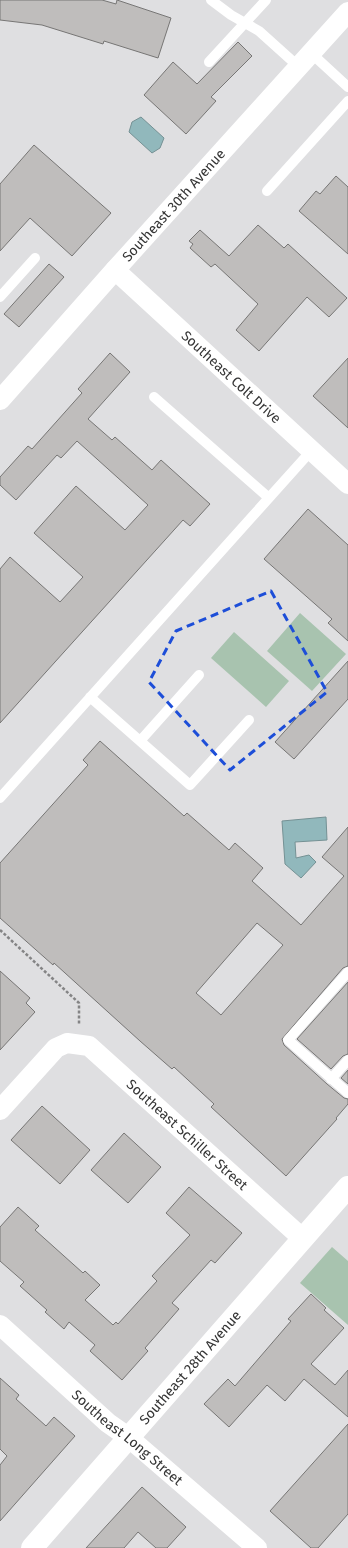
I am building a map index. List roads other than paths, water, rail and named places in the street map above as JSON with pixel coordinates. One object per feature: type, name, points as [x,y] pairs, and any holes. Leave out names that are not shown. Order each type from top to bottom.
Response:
[{"type":"street","name":"Southeast 30th Avenue","points":[[0,400],[348,12]]},
{"type":"street","name":"Southeast Colt Drive","points":[[115,270],[348,484]]},
{"type":"street","name":"Southeast Schiller Street","points":[[0,1110],[56,1048],[73,1044],[89,1046],[302,1238]]},
{"type":"street","name":"Southeast 28th Avenue","points":[[32,1548],[348,1187]]},
{"type":"street","name":"Southeast Long Street","points":[[0,1325],[108,1423],[128,1437],[257,1548]]},
{"type":"lane","points":[[211,0],[348,87]]},
{"type":"lane","points":[[209,62],[266,0]]},
{"type":"lane","points":[[267,191],[348,101]]},
{"type":"lane","points":[[0,297],[35,258]]},
{"type":"lane","points":[[154,396],[269,498]]},
{"type":"lane","points":[[0,798],[311,450]]},
{"type":"lane","points":[[140,741],[199,675]]},
{"type":"lane","points":[[90,697],[190,785],[249,720]]},
{"type":"lane","points":[[348,972],[288,1040],[348,1093]]},
{"type":"lane","points":[[331,1079],[348,1060]]},
{"type":"water","points":[[141,117],[164,138],[160,148],[152,153],[129,132],[132,122]]},
{"type":"water","points":[[326,817],[327,840],[295,842],[296,858],[309,855],[316,862],[301,878],[285,864],[282,821]]}]
